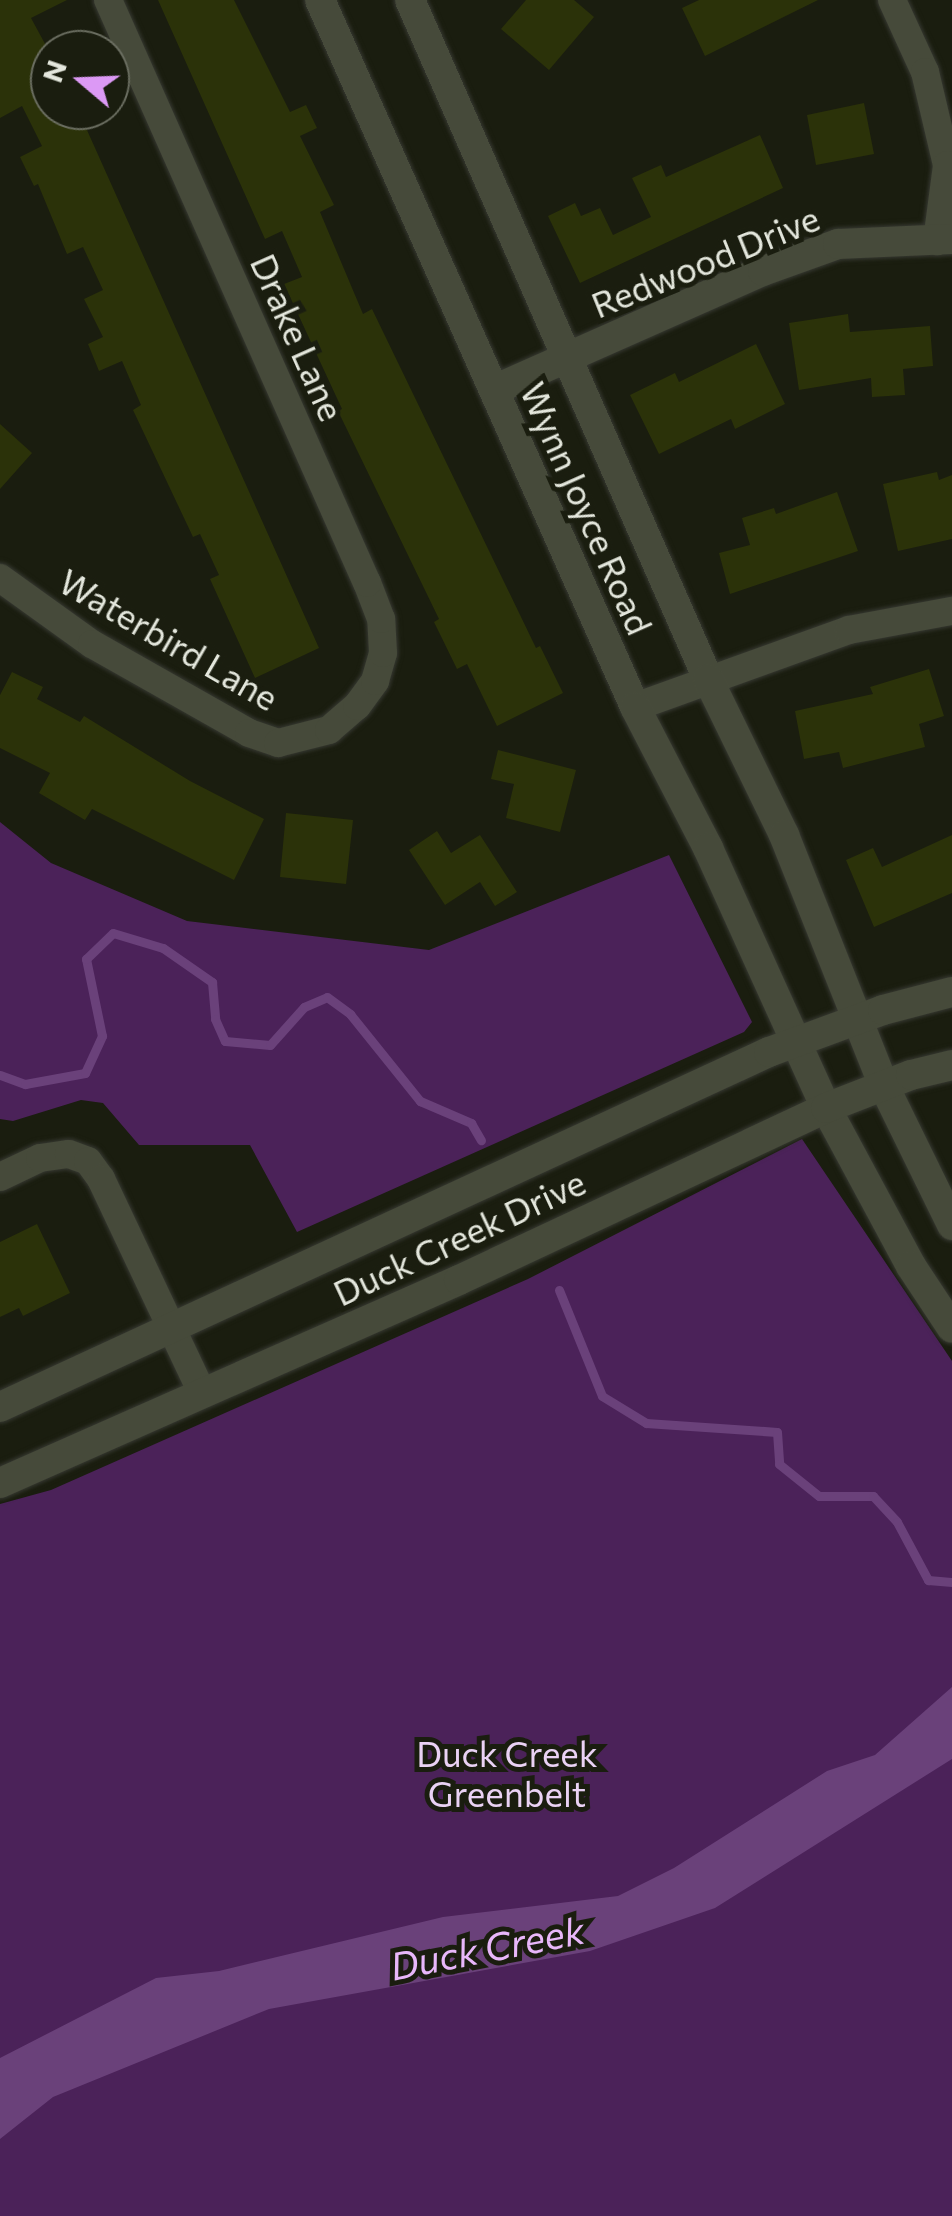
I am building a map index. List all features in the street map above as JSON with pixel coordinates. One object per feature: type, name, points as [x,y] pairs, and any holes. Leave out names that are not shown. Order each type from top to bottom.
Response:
[{"type":"main road","name":"Wynn Joyce Road","points":[[320,0],[635,707],[708,848],[826,1108],[911,1266],[952,1328]]},
{"type":"main road","name":"Wynn Joyce Road","points":[[410,0],[708,679],[784,836],[884,1086],[952,1225]]},
{"type":"main road","name":"Redwood Drive","points":[[494,390],[762,271],[838,244],[945,240]]},
{"type":"main road","name":"Duck Creek Drive","points":[[0,1406],[795,1042],[952,992]]},
{"type":"main road","name":"Duck Creek Drive","points":[[0,1483],[459,1280],[826,1108],[952,1065]]},
{"type":"street","name":"Drake Lane","points":[[108,0],[381,619],[379,667],[375,681],[357,706]]},
{"type":"street","points":[[892,0],[925,72],[947,165],[945,240]]},
{"type":"street","name":"Waterbird Lane","points":[[0,578],[92,644],[248,733],[278,743],[305,739],[329,730],[357,706]]},
{"type":"street","points":[[635,707],[849,630],[952,611]]},
{"type":"street","points":[[0,1177],[40,1158],[69,1154],[88,1161],[101,1179],[202,1394]]},
{"type":"green space","points":[[0,822],[51,863],[187,921],[429,950],[669,855],[752,1022],[744,1032],[297,1232],[250,1145],[139,1145],[103,1103],[81,1100],[13,1121],[0,1119]]},
{"type":"green space","name":"Duck Creek Greenbelt","points":[[802,1139],[952,1361],[952,2216],[0,2216],[0,1504],[51,1490],[528,1279]]},
{"type":"water","name":"Duck Creek","points":[[952,1687],[952,1759],[715,1908],[590,1951],[269,2009],[53,2097],[0,2139],[0,2058],[156,1978],[219,1971],[443,1917],[618,1896],[674,1868],[827,1771],[875,1755]]},
{"type":"building","points":[[0,0],[67,0],[31,18],[38,30],[30,30],[30,122],[22,106],[0,118]]},
{"type":"building","points":[[158,0],[234,0],[290,112],[306,105],[317,128],[300,136],[334,205],[320,212],[363,314],[372,309],[536,648],[540,646],[563,693],[497,726],[467,664],[457,669],[434,622],[439,619],[338,411],[342,409],[284,284],[302,277],[282,231],[265,239]]},
{"type":"building","points":[[526,0],[574,0],[594,17],[549,70],[501,29]]},
{"type":"building","points":[[699,0],[818,0],[705,56],[682,8]]},
{"type":"building","points":[[864,103],[874,154],[816,165],[807,115]]},
{"type":"building","points":[[34,130],[87,130],[319,648],[255,678],[210,579],[219,575],[200,534],[193,537],[133,410],[141,405],[122,361],[99,371],[88,344],[103,337],[84,299],[103,290],[83,247],[67,254],[38,184],[34,186],[20,157],[42,146]]},
{"type":"building","points":[[760,135],[783,188],[580,283],[548,216],[575,203],[581,216],[600,208],[613,235],[651,217],[632,178],[661,165],[666,177]]},
{"type":"building","points":[[848,314],[850,332],[930,326],[933,366],[903,369],[905,395],[872,397],[871,378],[799,390],[789,323]]},
{"type":"building","points":[[756,344],[785,404],[735,429],[731,419],[659,454],[630,395],[675,373],[679,382]]},
{"type":"building","points":[[0,424],[32,453],[0,489]]},
{"type":"building","points":[[937,472],[939,480],[952,475],[952,539],[898,551],[883,484]]},
{"type":"building","points":[[837,492],[858,551],[730,594],[719,553],[750,545],[742,518],[774,508],[776,514]]},
{"type":"building","points":[[929,669],[944,716],[919,724],[925,747],[843,768],[839,752],[804,759],[795,711],[873,694],[870,687]]},
{"type":"building","points":[[12,672],[43,687],[37,699],[80,722],[84,716],[190,781],[264,819],[234,880],[92,809],[85,820],[39,793],[50,773],[0,748],[0,695]]},
{"type":"building","points":[[498,750],[576,770],[560,832],[506,818],[514,784],[491,779]]},
{"type":"building","points":[[286,813],[353,820],[346,884],[280,877]]},
{"type":"building","points":[[437,831],[451,853],[480,835],[517,892],[495,906],[480,882],[445,905],[409,850]]},
{"type":"building","points":[[952,835],[952,893],[874,927],[846,860],[873,848],[882,867]]},
{"type":"building","points":[[37,1224],[70,1293],[23,1316],[19,1308],[0,1317],[0,1242]]},
{"type":"waterway","points":[[0,1075],[25,1084],[85,1073],[102,1036],[86,959],[113,933],[163,948],[212,982],[215,1019],[225,1041],[270,1045],[304,1007],[327,997],[350,1014],[420,1101],[471,1123],[481,1140]]},
{"type":"waterway","points":[[559,1290],[602,1396],[646,1423],[777,1432],[779,1464],[819,1496],[873,1496],[897,1522],[928,1580],[952,1582]]}]
